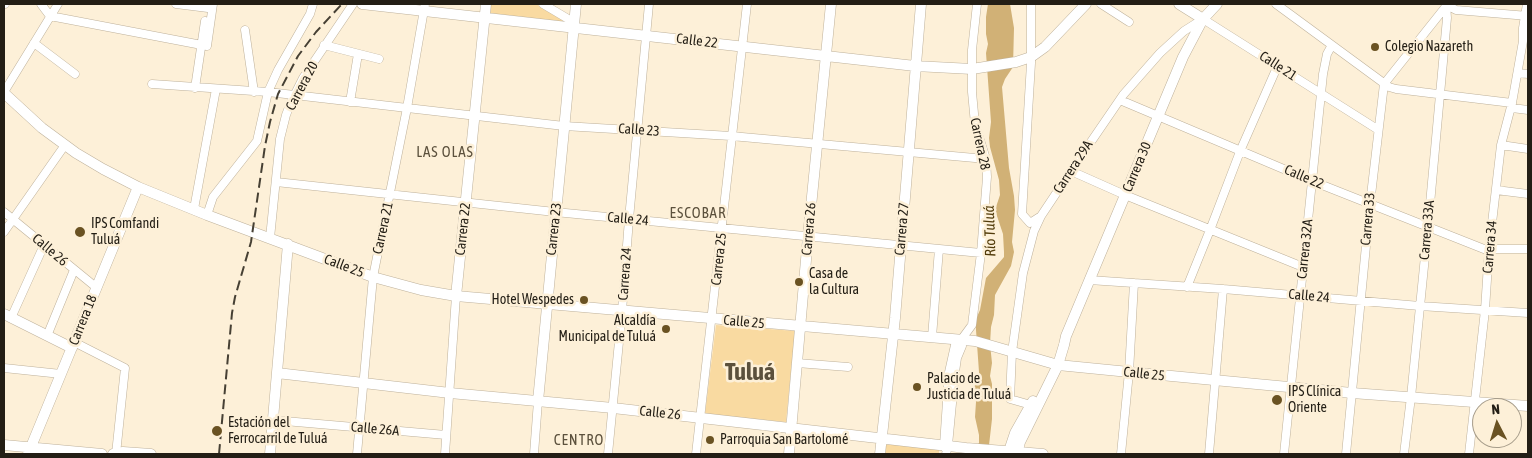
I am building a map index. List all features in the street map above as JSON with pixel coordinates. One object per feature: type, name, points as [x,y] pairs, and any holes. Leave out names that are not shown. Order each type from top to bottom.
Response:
[{"type":"main road","name":"Calle 22","points":[[362,4],[425,7],[484,18],[574,25],[915,66],[976,69],[1016,62],[1031,57]]},
{"type":"main road","name":"Carrera 22","points":[[456,296],[486,4]]},
{"type":"main road","name":"Carrera 23","points":[[538,401],[576,4]]},
{"type":"main road","name":"Carrera 26","points":[[789,454],[808,237],[832,4]]},
{"type":"main road","name":"Carrera 27","points":[[880,454],[893,333],[921,4]]},
{"type":"main road","points":[[1031,57],[1045,46],[1086,4]]},
{"type":"main road","name":"Calle 21","points":[[1179,4],[1203,20]]},
{"type":"main road","name":"Carrera 30","points":[[1010,452],[1015,433],[1062,352],[1066,336],[1183,57],[1203,20],[1217,4]]},
{"type":"main road","name":"Calle 25","points":[[4,93],[32,120],[65,145],[90,162],[138,187],[373,277],[421,290],[456,296],[975,341],[1054,364],[1291,388],[1472,401]]},
{"type":"main road","name":"Carrera 18","points":[[29,451],[138,187]]},
{"type":"main road","points":[[270,454],[288,244]]},
{"type":"main road","points":[[8,316],[48,336],[73,345]]},
{"type":"main road","name":"Carrera 30","points":[[1010,452],[1023,436],[1054,364]]},
{"type":"main road","name":"Calle 26","points":[[277,373],[882,438],[946,449],[966,448],[1043,454]]},
{"type":"main road","points":[[4,445],[29,451],[102,454]]},
{"type":"main road","points":[[115,454],[123,452],[151,454]]},
{"type":"street","points":[[41,4],[50,16],[201,46]]},
{"type":"street","points":[[4,93],[58,4]]},
{"type":"street","points":[[176,4],[209,5],[195,88]]},
{"type":"street","points":[[207,215],[213,197],[256,141],[268,92],[278,70],[310,14],[313,4]]},
{"type":"street","name":"Carrera 20","points":[[270,238],[281,131],[294,96],[324,45],[353,4]]},
{"type":"street","points":[[543,4],[574,25]]},
{"type":"street","name":"Carrera 24","points":[[608,454],[649,4]]},
{"type":"street","name":"Carrera 25","points":[[696,454],[747,4]]},
{"type":"street","name":"Carrera 28","points":[[946,449],[948,372],[955,345],[972,325],[981,253],[987,177],[986,159],[975,124],[973,105],[976,69],[972,50],[977,4]]},
{"type":"street","points":[[1031,4],[1031,57],[1022,214],[1030,223],[1042,216]]},
{"type":"street","points":[[1101,4],[1129,22]]},
{"type":"street","points":[[1276,4],[1384,84],[1396,90],[1439,94],[1512,105],[1528,110]]},
{"type":"street","points":[[1447,4],[1456,10],[1526,16]]},
{"type":"street","name":"Carrera 33","points":[[1346,454],[1377,129],[1384,84],[1447,4]]},
{"type":"street","name":"Carrera 33A","points":[[1404,454],[1428,226],[1447,4]]},
{"type":"street","name":"Carrera 34","points":[[1475,398],[1501,145],[1512,105],[1518,73],[1527,4]]},
{"type":"street","name":"Carrera 21","points":[[357,454],[373,277],[425,7]]},
{"type":"street","name":"Calle 21","points":[[1203,20],[1278,65],[1377,129]]},
{"type":"street","name":"Carrera 29A","points":[[1031,405],[1010,399],[1010,351],[1022,273],[1034,231],[1070,171],[1120,100],[1160,53],[1184,31],[1203,20]]},
{"type":"street","points":[[245,30],[254,92]]},
{"type":"street","name":"Carrera 34","points":[[1523,41],[1528,31]]},
{"type":"street","points":[[34,43],[75,74]]},
{"type":"street","points":[[324,45],[379,59]]},
{"type":"street","name":"Carrera 32A","points":[[1284,454],[1312,180],[1327,54],[1332,45]]},
{"type":"street","points":[[350,102],[358,54]]},
{"type":"street","points":[[1187,287],[1241,149],[1278,65]]},
{"type":"street","points":[[1518,73],[1528,74]]},
{"type":"street","points":[[152,84],[268,92]]},
{"type":"street","points":[[194,209],[216,89]]},
{"type":"street","name":"Calle 23","points":[[268,92],[564,126],[731,136],[986,159]]},
{"type":"street","name":"Calle 22","points":[[1120,100],[1370,204],[1489,250],[1528,249]]},
{"type":"street","points":[[4,232],[65,145]]},
{"type":"street","points":[[1501,145],[1528,149]]},
{"type":"street","points":[[1070,171],[1303,267]]},
{"type":"street","name":"Calle 24","points":[[276,182],[555,212],[981,253]]},
{"type":"street","points":[[1496,190],[1528,194]]},
{"type":"street","name":"Calle 26","points":[[4,212],[96,288]]},
{"type":"street","points":[[8,316],[44,245]]},
{"type":"street","points":[[932,337],[939,249]]},
{"type":"street","points":[[48,336],[74,270]]},
{"type":"street","name":"Calle 24","points":[[1089,280],[1528,313]]},
{"type":"street","points":[[1121,454],[1129,372],[1134,283]]},
{"type":"street","points":[[1209,454],[1223,289]]},
{"type":"street","name":"Carrera 22","points":[[445,454],[456,296]]},
{"type":"street","points":[[73,345],[125,368],[115,454]]},
{"type":"street","points":[[797,363],[848,367]]},
{"type":"street","points":[[4,368],[61,374]]},
{"type":"street","name":"Carrera 23","points":[[534,454],[538,401]]},
{"type":"street","name":"Calle 26A","points":[[273,420],[446,435]]},
{"type":"street","name":"Carrera 34","points":[[1469,454],[1472,428]]},
{"type":"shaded area","points":[[489,4],[536,4],[567,22],[488,13]]},
{"type":"shaded area","name":"Río Tuluá","points":[[988,4],[1010,4],[1014,28],[1013,67],[1002,87],[1009,168],[1014,196],[1015,210],[1012,242],[1014,252],[1011,266],[995,295],[990,344],[992,419],[988,454],[971,454],[979,443],[975,417],[974,387],[979,379],[976,319],[980,310],[986,278],[1004,257],[1003,234],[995,210],[1000,195],[999,180],[989,138],[991,122],[986,53],[988,44],[986,17]]},
{"type":"shaded area","points":[[716,325],[795,331],[786,422],[705,414]]},
{"type":"shaded area","points":[[885,443],[939,449],[939,454],[884,454]]},
{"type":"railway","points":[[219,454],[232,313],[251,242],[270,122],[278,94],[298,56],[316,32],[342,4]]},
{"type":"place","name":"Colegio Nazareth","points":[[1375,47]]},
{"type":"place","name":"IPS Comfandi Tuluá","points":[[80,232]]},
{"type":"place","name":"Casa de la Cultura","points":[[799,282]]},
{"type":"place","name":"Hotel Wespedes","points":[[584,300]]},
{"type":"place","name":"Alcaldía Municipal de Tuluá","points":[[666,329]]},
{"type":"place","name":"Palacio de Justicia de Tuluá","points":[[917,387]]},
{"type":"place","name":"IPS Clínica Oriente","points":[[1277,400]]},
{"type":"place","name":"Estación del Ferrocarril de Tuluá","points":[[217,431]]},
{"type":"place","name":"Parroquia San Bartolomé","points":[[710,440]]},
{"type":"district","name":"LAS OLAS","points":[[445,152]]},
{"type":"district","name":"ESCOBAR","points":[[698,213]]},
{"type":"district","name":"Tuluá","points":[[750,372]]},
{"type":"district","name":"CENTRO","points":[[579,440]]}]
